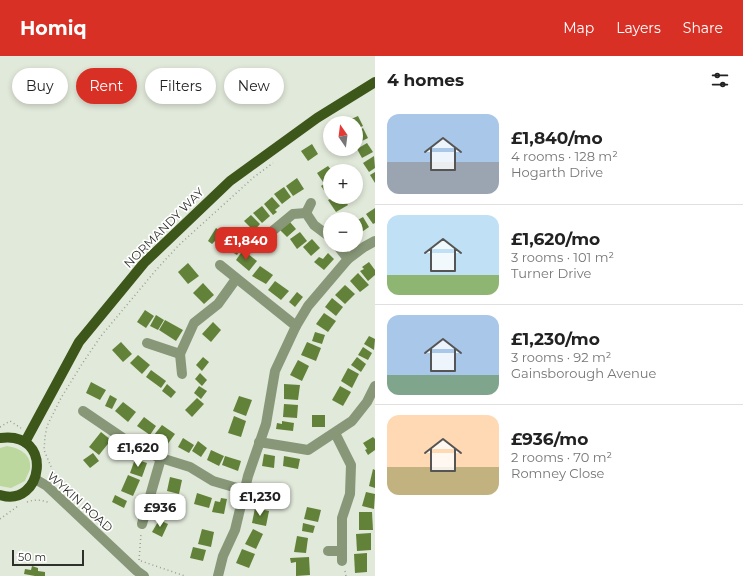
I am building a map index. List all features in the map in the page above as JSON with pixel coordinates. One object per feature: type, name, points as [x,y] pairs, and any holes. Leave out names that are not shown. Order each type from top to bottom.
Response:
[{"type":"main road","name":"NORMANDY WAY","points":[[25,442],[79,342],[144,264],[230,181],[317,118],[375,82]]},
{"type":"main road","points":[[0,438],[13,438],[25,442],[37,459],[38,469],[35,479],[22,493],[12,496],[0,495]]},
{"type":"street","points":[[306,213],[311,203]]},
{"type":"street","points":[[270,233],[293,214],[306,213]]},
{"type":"street","points":[[306,213],[314,225],[323,232]]},
{"type":"street","points":[[218,576],[224,556],[235,530],[244,490],[266,424],[275,371],[296,326],[308,306],[348,260],[364,247],[375,241]]},
{"type":"street","points":[[342,252],[348,260]]},
{"type":"street","points":[[220,265],[296,326]]},
{"type":"street","points":[[182,374],[180,354],[194,323],[218,304],[236,279]]},
{"type":"street","points":[[147,343],[180,354]]},
{"type":"street","points":[[260,442],[308,450],[352,421],[367,402],[375,386]]},
{"type":"street","points":[[83,411],[139,449],[190,467],[213,481],[244,490]]},
{"type":"street","points":[[335,433],[351,465],[350,494],[342,518],[342,561]]},
{"type":"street","points":[[142,524],[161,458]]},
{"type":"street","name":"WYKIN ROAD","points":[[35,479],[47,486],[92,530],[144,576]]},
{"type":"street","points":[[328,551],[342,551]]},
{"type":"path","points":[[55,476],[44,450],[44,438],[47,426],[61,398],[101,336],[179,245],[254,177],[273,163]]},
{"type":"path","points":[[0,427],[10,421]]},
{"type":"path","points":[[26,503],[31,500],[42,500]]},
{"type":"path","points":[[0,518],[20,505]]},
{"type":"path","points":[[139,560],[142,524]]},
{"type":"path","points":[[136,558],[185,576]]},
{"type":"green space","points":[[7,446],[16,448],[24,453],[29,459],[30,464],[30,469],[25,481],[11,488],[0,486],[0,448]]},
{"type":"building","points":[[363,128],[368,138],[363,140]]},
{"type":"building","points":[[367,143],[373,152],[362,158],[361,156],[363,156],[363,145]]},
{"type":"building","points":[[312,144],[318,154],[308,161],[301,151]]},
{"type":"building","points":[[374,156],[375,168],[369,172],[363,163]]},
{"type":"building","points":[[323,169],[323,182],[317,173]]},
{"type":"building","points":[[375,172],[375,183],[370,175]]},
{"type":"building","points":[[297,178],[304,189],[293,196],[286,186]]},
{"type":"building","points":[[284,187],[291,197],[282,204],[274,194]]},
{"type":"building","points":[[272,197],[280,206],[275,210],[277,212],[273,215],[264,204]]},
{"type":"building","points":[[331,204],[347,204],[348,205],[336,212]]},
{"type":"building","points":[[262,206],[270,216],[262,223],[253,213]]},
{"type":"building","points":[[375,208],[375,223],[373,224],[366,214]]},
{"type":"building","points":[[251,215],[260,224],[254,231],[244,221]]},
{"type":"building","points":[[363,217],[369,227],[363,231]]},
{"type":"building","points":[[290,222],[296,229],[287,237],[280,230]]},
{"type":"building","points":[[216,228],[225,234],[218,243],[215,241],[212,244],[208,241]]},
{"type":"building","points":[[300,232],[307,241],[297,249],[290,239]]},
{"type":"building","points":[[227,236],[242,247],[237,255],[221,245]]},
{"type":"building","points":[[312,239],[320,248],[311,256],[303,247]]},
{"type":"building","points":[[243,250],[257,261],[249,271],[236,260]]},
{"type":"building","points":[[328,253],[334,259],[324,270],[314,262],[319,257],[323,259]]},
{"type":"building","points":[[369,262],[375,270],[375,275],[368,281],[360,271],[364,269],[362,267]]},
{"type":"building","points":[[188,263],[199,276],[188,284],[178,272]]},
{"type":"building","points":[[260,266],[273,275],[266,284],[252,276]]},
{"type":"building","points":[[358,273],[369,285],[360,292],[350,281]]},
{"type":"building","points":[[275,281],[289,291],[281,300],[268,290]]},
{"type":"building","points":[[203,283],[214,295],[204,304],[193,293]]},
{"type":"building","points":[[345,285],[355,294],[345,304],[335,295]]},
{"type":"building","points":[[297,292],[303,297],[295,307],[289,302]]},
{"type":"building","points":[[332,298],[343,307],[336,316],[325,307]]},
{"type":"building","points":[[145,310],[154,316],[146,328],[137,322]]},
{"type":"building","points":[[324,313],[336,321],[328,332],[316,324]]},
{"type":"building","points":[[156,315],[164,320],[158,330],[150,326]]},
{"type":"building","points":[[165,320],[183,330],[176,341],[159,330]]},
{"type":"building","points":[[213,322],[221,330],[211,342],[202,334]]},
{"type":"building","points":[[315,332],[325,335],[322,344],[312,341]]},
{"type":"building","points":[[369,336],[375,339],[374,350],[364,344]]},
{"type":"building","points":[[121,342],[132,354],[123,362],[112,350]]},
{"type":"building","points":[[307,342],[321,348],[316,361],[301,355]]},
{"type":"building","points":[[363,347],[372,353],[368,360],[358,355]]},
{"type":"building","points":[[138,355],[150,365],[142,374],[130,363]]},
{"type":"building","points":[[203,357],[209,362],[202,371],[196,365]]},
{"type":"building","points":[[357,357],[366,364],[361,372],[351,365]]},
{"type":"building","points":[[298,360],[309,366],[302,381],[290,375]]},
{"type":"building","points":[[348,368],[359,374],[352,388],[341,381]]},
{"type":"building","points":[[151,370],[166,381],[161,388],[146,377]]},
{"type":"building","points":[[200,373],[207,380],[202,386],[195,379]]},
{"type":"building","points":[[91,382],[106,390],[100,400],[86,393]]},
{"type":"building","points":[[167,384],[176,392],[171,398],[162,391]]},
{"type":"building","points":[[284,384],[300,385],[298,400],[284,399]]},
{"type":"building","points":[[199,386],[207,391],[201,399],[194,393]]},
{"type":"building","points":[[340,386],[351,392],[343,406],[332,400]]},
{"type":"building","points":[[110,395],[117,399],[112,409],[105,406]]},
{"type":"building","points":[[239,396],[252,400],[246,416],[233,411]]},
{"type":"building","points":[[197,398],[204,404],[192,417],[185,410]]},
{"type":"building","points":[[123,402],[136,412],[128,422],[115,411]]},
{"type":"building","points":[[284,404],[298,405],[297,418],[283,417]]},
{"type":"building","points":[[312,415],[325,415],[325,427],[312,427]]},
{"type":"building","points":[[234,416],[246,421],[241,437],[228,433]]},
{"type":"building","points":[[144,417],[156,426],[150,435],[137,426]]},
{"type":"building","points":[[282,421],[294,423],[293,431],[276,429],[277,423],[282,424]]},
{"type":"building","points":[[162,425],[175,434],[167,445],[154,435]]},
{"type":"building","points":[[101,432],[111,440],[99,455],[89,447]]},
{"type":"building","points":[[373,437],[375,439],[375,450],[368,455],[365,450],[367,449],[363,443]]},
{"type":"building","points":[[183,438],[194,445],[189,453],[178,447]]},
{"type":"building","points":[[198,441],[207,448],[201,457],[192,451]]},
{"type":"building","points":[[211,450],[224,456],[219,466],[207,460]]},
{"type":"building","points":[[93,453],[99,461],[90,468],[83,460]]},
{"type":"building","points":[[264,454],[275,456],[274,468],[262,466]]},
{"type":"building","points":[[225,456],[241,461],[238,471],[222,465]]},
{"type":"building","points":[[284,456],[300,459],[298,469],[283,466]]},
{"type":"building","points":[[135,459],[147,463],[142,477],[130,473]]},
{"type":"building","points":[[373,469],[375,470],[375,488],[369,486]]},
{"type":"building","points":[[128,475],[140,480],[133,496],[121,491]]},
{"type":"building","points":[[170,477],[182,480],[179,494],[167,491]]},
{"type":"building","points":[[259,487],[272,489],[270,504],[257,502]]},
{"type":"building","points":[[366,492],[375,494],[374,509],[362,506]]},
{"type":"building","points":[[197,493],[212,498],[209,508],[194,504]]},
{"type":"building","points":[[115,495],[127,501],[124,508],[112,502]]},
{"type":"building","points":[[221,498],[227,499],[224,514],[212,512],[215,501],[220,502]]},
{"type":"building","points":[[165,500],[177,503],[173,516],[161,513]]},
{"type":"building","points":[[307,507],[321,510],[318,522],[304,519]]},
{"type":"building","points":[[255,508],[269,511],[266,526],[252,523]]},
{"type":"building","points":[[359,512],[372,512],[373,530],[359,530]]},
{"type":"building","points":[[159,520],[168,524],[162,537],[152,532]]},
{"type":"building","points":[[303,523],[315,526],[313,533],[302,531]]},
{"type":"building","points":[[202,529],[214,532],[211,547],[198,544]]},
{"type":"building","points":[[253,529],[263,534],[256,549],[245,544]]},
{"type":"building","points":[[371,533],[371,550],[357,551],[356,534]]},
{"type":"building","points":[[297,536],[308,538],[306,553],[294,552]]},
{"type":"building","points":[[193,547],[206,550],[203,561],[190,558]]},
{"type":"building","points":[[242,549],[255,554],[249,568],[236,563]]},
{"type":"building","points":[[367,553],[367,572],[355,573],[354,554]]},
{"type":"building","points":[[309,557],[310,575],[296,576],[296,562],[291,563],[290,558]]},
{"type":"building","points":[[32,566],[38,568],[38,571],[45,572],[45,576],[24,574],[25,569],[31,570]]}]
